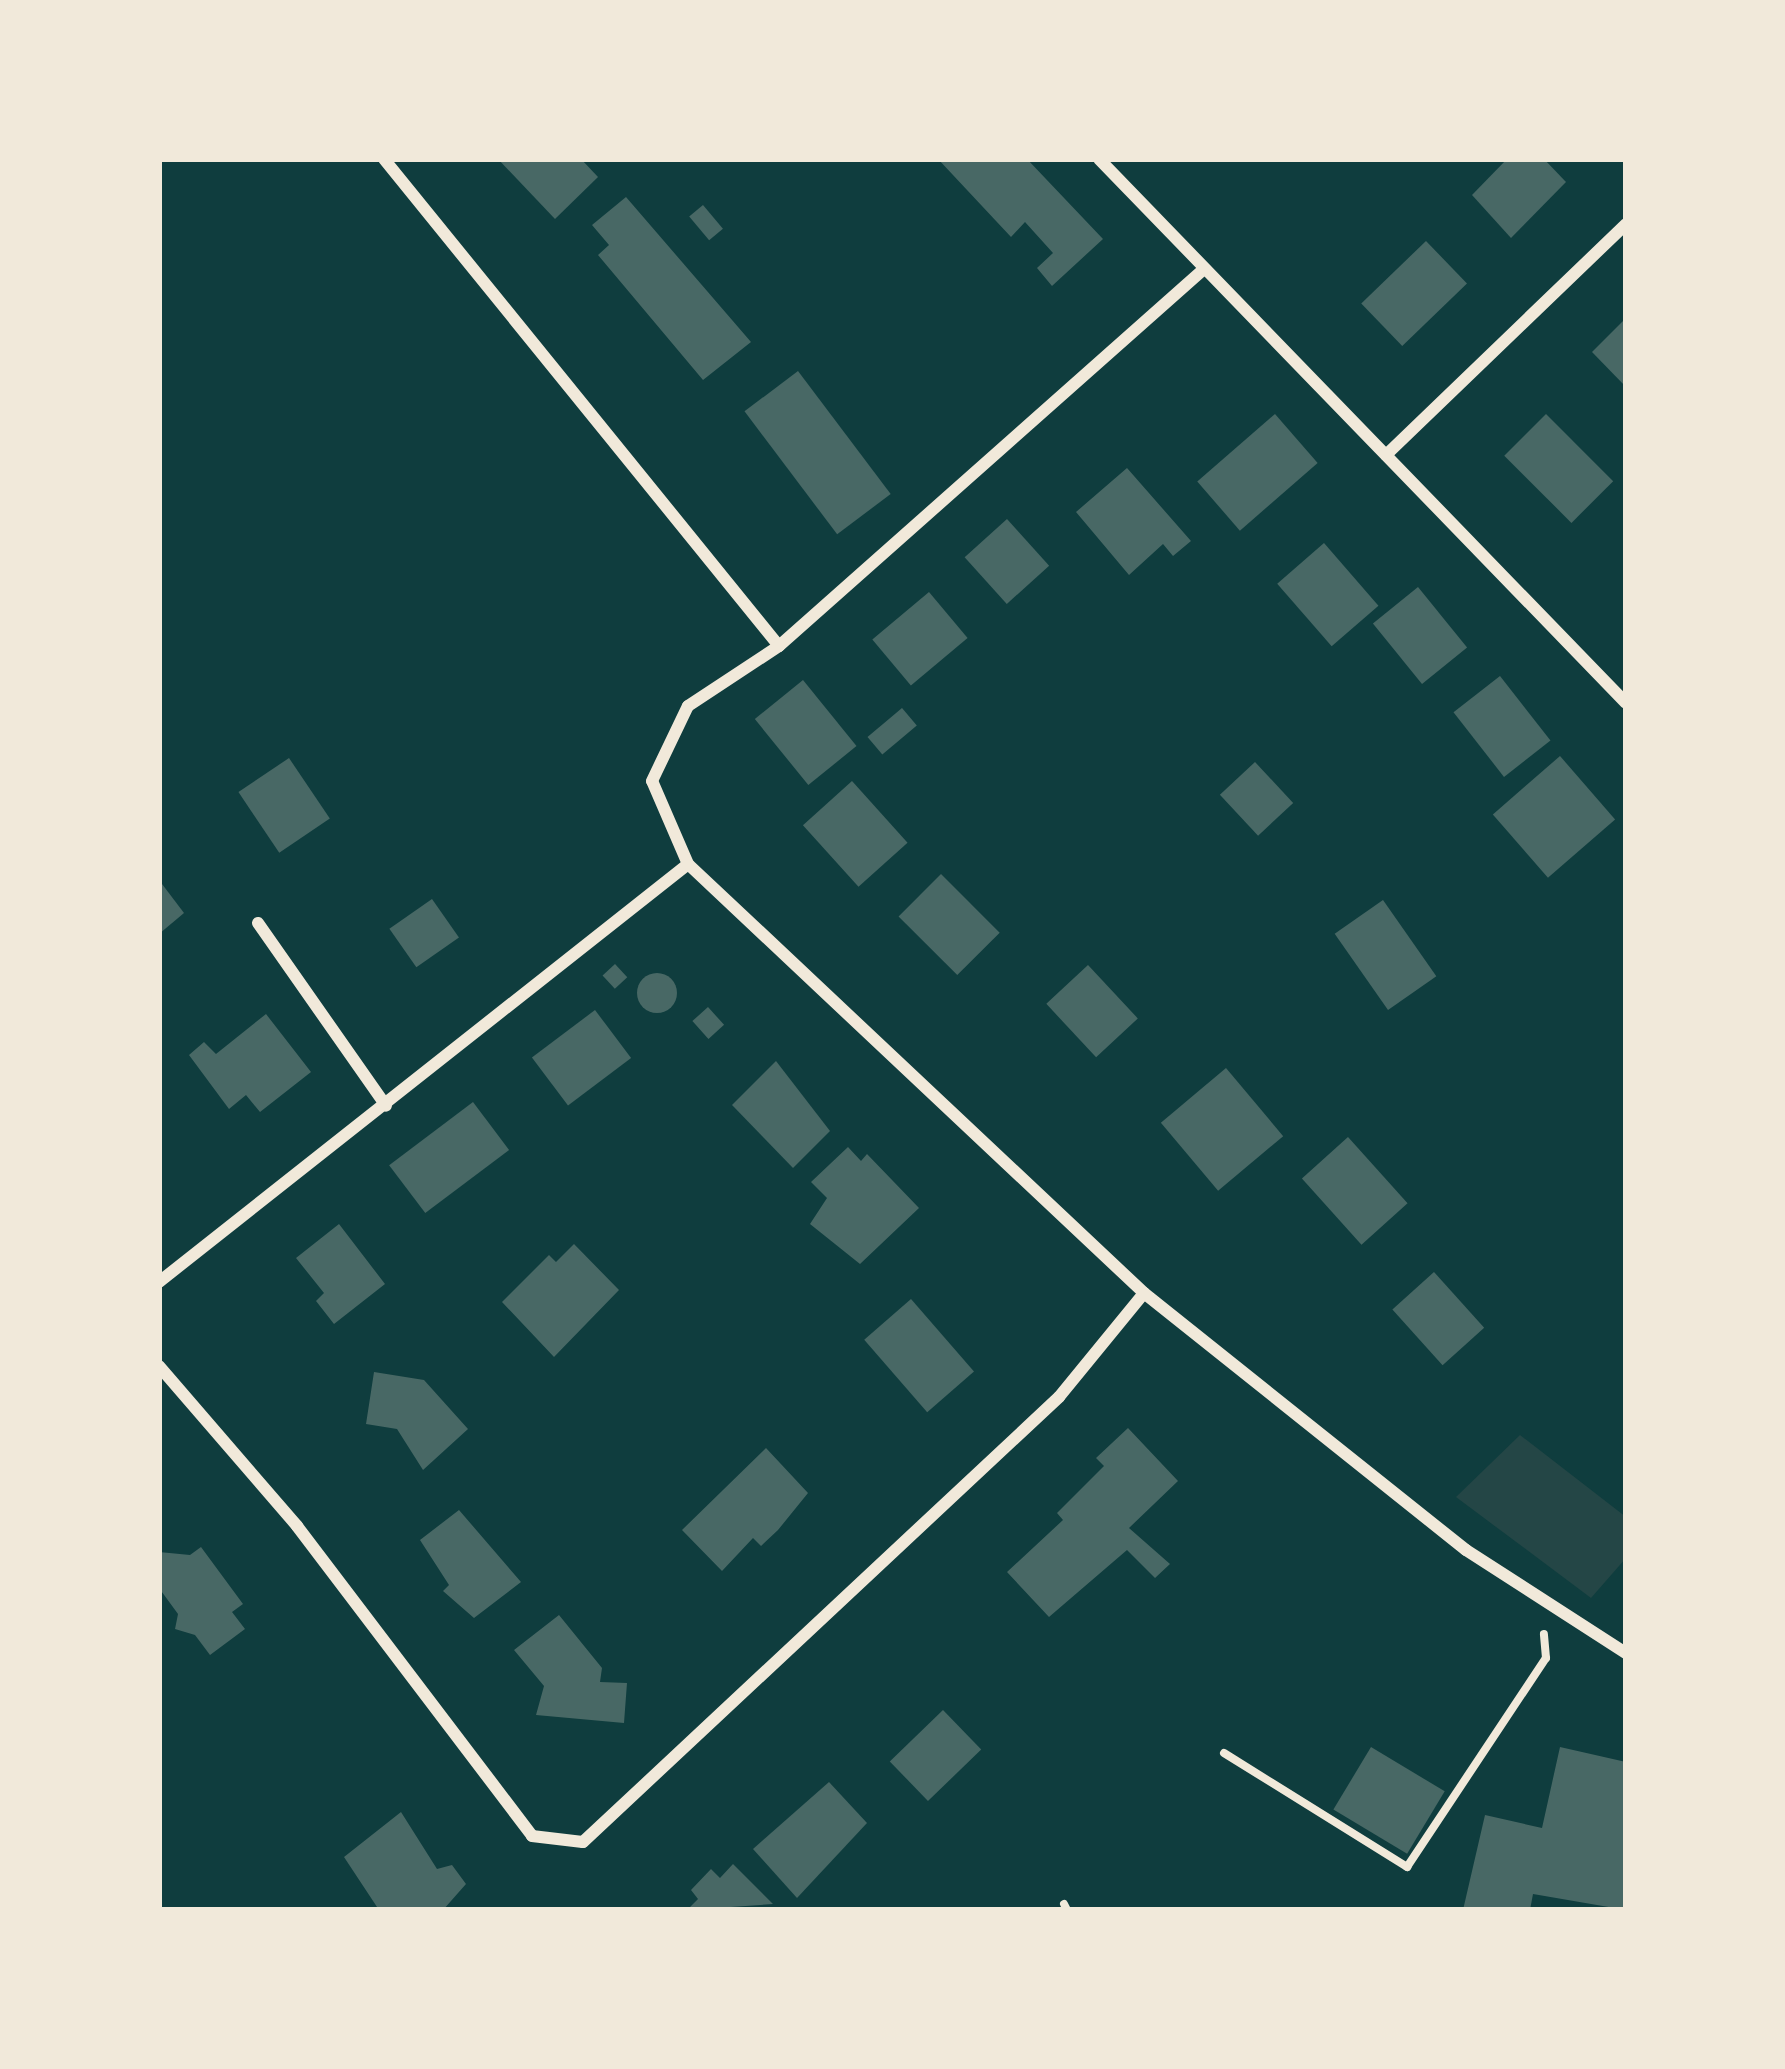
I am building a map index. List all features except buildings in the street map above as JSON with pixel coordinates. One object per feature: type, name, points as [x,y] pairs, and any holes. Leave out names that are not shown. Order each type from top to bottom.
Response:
[{"type":"street","points":[[383,159],[779,646]]},
{"type":"street","points":[[1100,159],[1626,703]]},
{"type":"street","points":[[1387,455],[1626,224]]},
{"type":"street","points":[[1204,269],[779,646],[688,706],[652,781],[688,864],[1144,1292],[1541,1602],[1626,1653]]},
{"type":"street","points":[[159,1282],[688,864]]},
{"type":"street","points":[[258,923],[386,1106]]},
{"type":"street","points":[[159,1366],[297,1526],[532,1837],[583,1842],[1059,1397],[1144,1292]]},
{"type":"path","points":[[1224,1753],[1407,1867],[1546,1658],[1541,1602]]},
{"type":"shaded area","points":[[1520,1435],[1626,1517],[1626,1558],[1591,1598],[1456,1497]]}]
